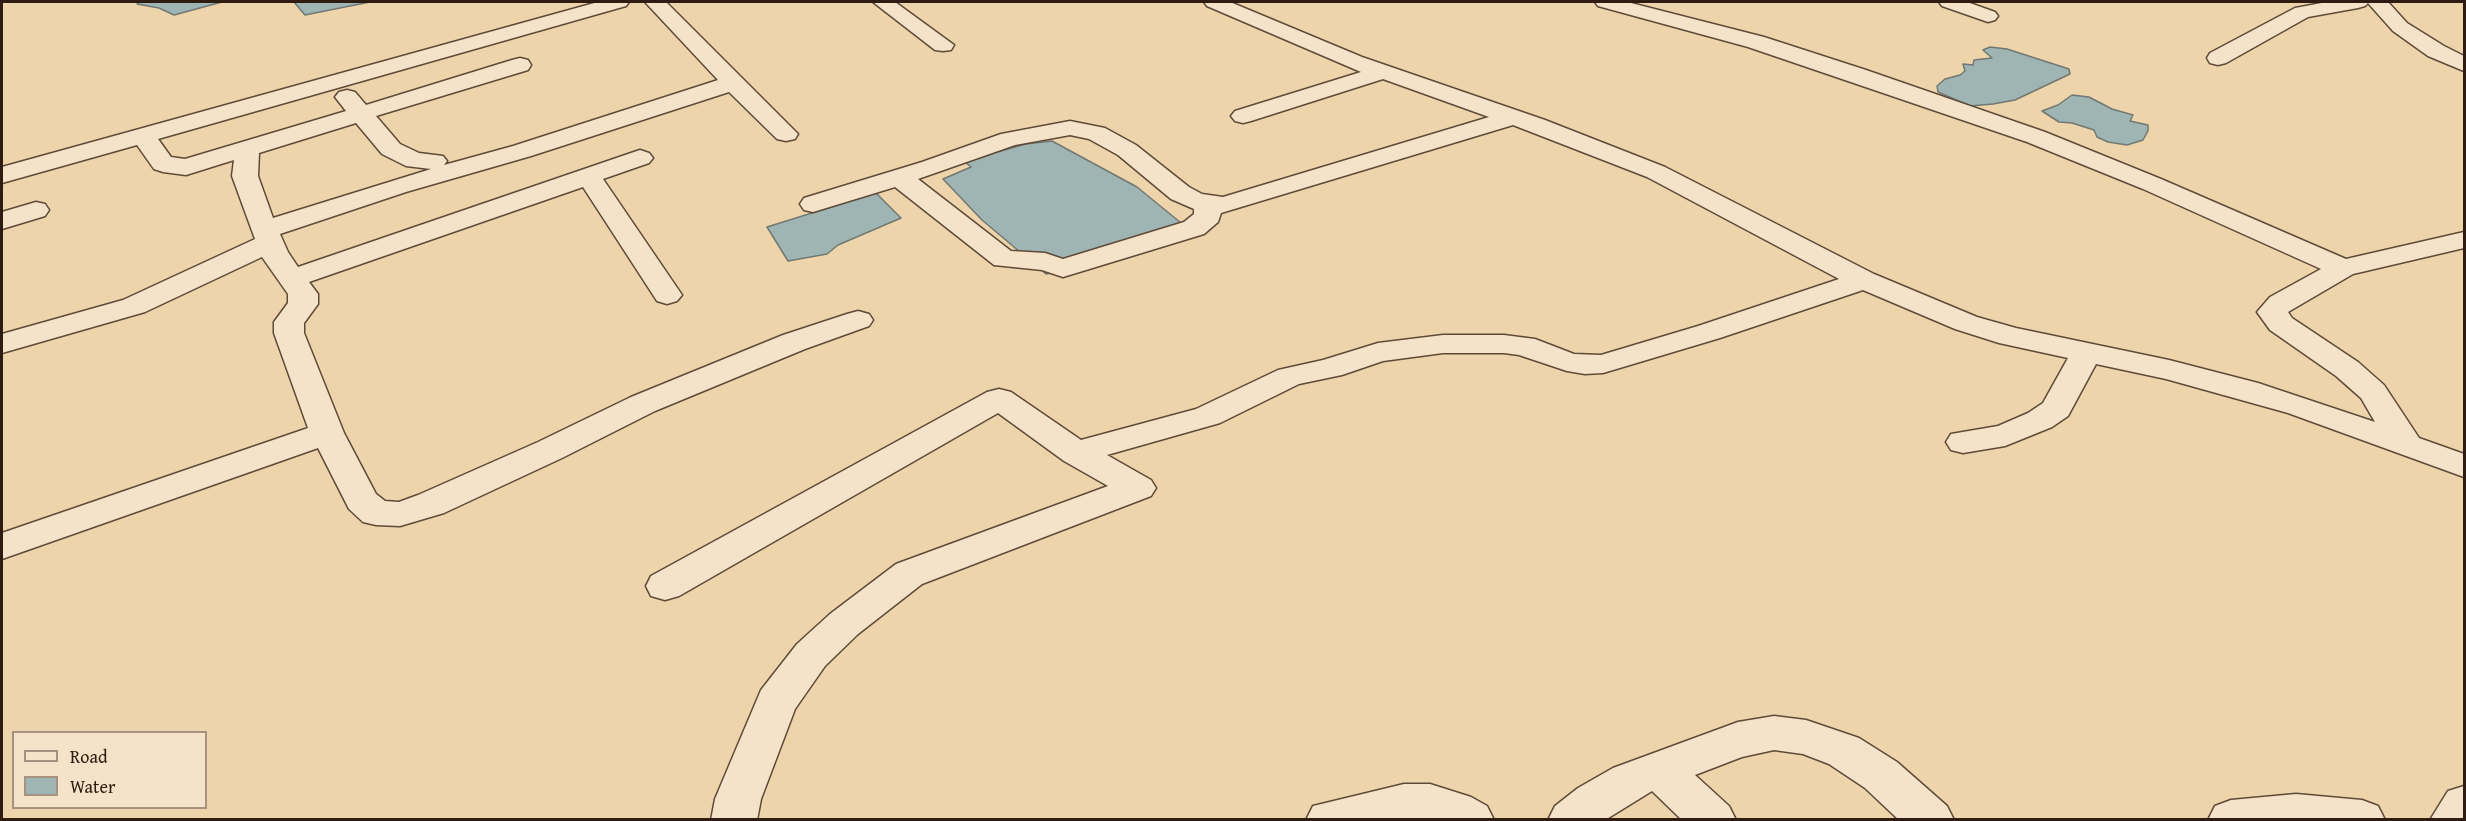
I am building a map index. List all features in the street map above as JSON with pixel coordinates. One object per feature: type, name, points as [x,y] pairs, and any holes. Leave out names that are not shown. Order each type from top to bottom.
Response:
[{"type":"street","points":[[2,175],[143,136],[179,121],[596,2]]},
{"type":"street","points":[[2,166],[334,82],[619,2]]},
{"type":"street","points":[[655,2],[786,134]]},
{"type":"street","points":[[883,2],[943,45]]},
{"type":"street","points":[[1214,2],[1354,62],[1514,117],[1656,172],[1863,280],[1966,323],[2010,336],[2169,370],[2247,390],[2300,406],[2464,466]]},
{"type":"street","points":[[1605,2],[1811,59],[2036,137],[2152,184],[2343,268]]},
{"type":"street","points":[[1659,16],[1689,2]]},
{"type":"street","points":[[1948,2],[1988,16]]},
{"type":"street","points":[[2217,58],[2302,12],[2358,2]]},
{"type":"street","points":[[2377,2],[2400,27],[2436,51],[2464,63]]},
{"type":"street","points":[[143,136],[162,164],[186,167],[359,112],[520,65]]},
{"type":"street","points":[[1243,116],[1383,72]]},
{"type":"street","points":[[334,82],[391,149],[415,161],[434,161]]},
{"type":"street","points":[[2,344],[134,306],[267,237],[397,186],[522,151],[733,83]]},
{"type":"street","points":[[813,204],[1010,139],[1050,130],[1081,128],[1096,133],[1127,150],[1180,193],[1207,205],[1224,205],[1514,117]]},
{"type":"street","points":[[247,148],[245,176],[267,237],[274,254],[303,294],[303,304],[289,322],[289,333],[327,433],[362,501],[376,513],[400,514],[432,504],[643,404],[794,342],[858,320]]},
{"type":"street","points":[[293,278],[640,158]]},
{"type":"street","points":[[588,176],[617,216],[667,295]]},
{"type":"street","points":[[899,177],[1004,260],[1045,262],[1063,268],[1194,228],[1208,216],[1207,205]]},
{"type":"street","points":[[2,221],[36,210]]},
{"type":"street","points":[[2407,445],[2373,392],[2348,369],[2281,324],[2272,312],[2280,303],[2343,268],[2464,240]]},
{"type":"street","points":[[1077,453],[1208,416],[1289,377],[1331,368],[1378,352],[1443,345],[1504,344],[1524,346],[1567,362],[1585,366],[1603,364],[1709,332],[1863,280]]},
{"type":"street","points":[[1963,442],[2005,435],[2040,420],[2056,409],[2086,352]]},
{"type":"street","points":[[664,586],[999,399],[1077,453],[1138,488],[909,574],[844,624],[811,655],[776,702],[738,799],[734,819]]},
{"type":"street","points":[[2,546],[327,433]]},
{"type":"street","points":[[1571,819],[1629,781],[1738,740],[1774,733],[1806,737],[1844,751],[1881,775],[1931,819]]},
{"type":"street","points":[[1659,770],[1713,819]]},
{"type":"street","points":[[1329,819],[1404,803],[1430,802],[1471,819]]},
{"type":"street","points":[[2453,819],[2464,805]]},
{"type":"street","points":[[2231,819],[2296,813],[2362,819]]},
{"type":"water","points":[[140,2],[222,2],[174,15],[159,8],[137,4]]},
{"type":"water","points":[[294,2],[370,2],[305,15]]},
{"type":"water","points":[[1990,47],[2007,49],[2069,69],[2070,74],[2015,100],[1993,104],[1970,106],[1938,92],[1937,86],[1945,79],[1960,75],[1965,71],[1963,64],[1973,65],[1974,60],[1992,58],[1983,50]]},
{"type":"water","points":[[2072,95],[2089,97],[2112,109],[2133,115],[2130,121],[2148,125],[2148,131],[2143,140],[2127,145],[2108,142],[2097,137],[2094,130],[2072,123],[2059,122],[2042,111],[2058,105]]},
{"type":"water","points":[[1052,141],[1137,187],[1186,227],[1081,267],[1046,274],[982,220],[943,179],[971,167],[964,161],[1026,144]]},
{"type":"water","points":[[876,193],[901,218],[838,245],[827,254],[788,261],[767,227]]}]
